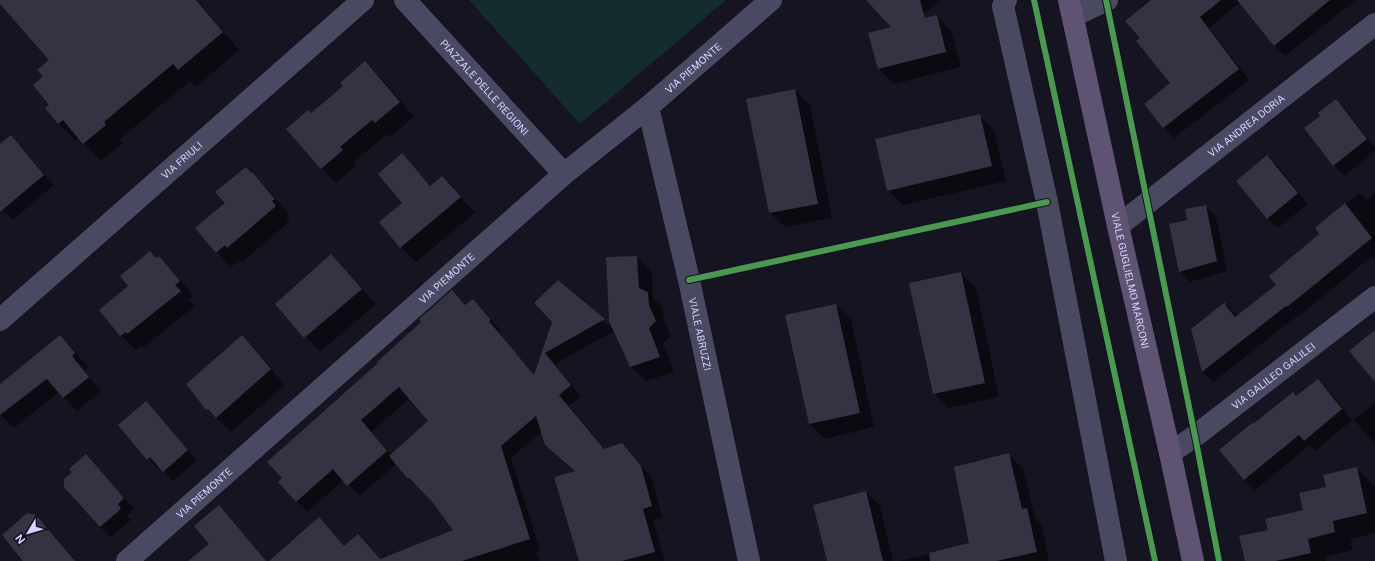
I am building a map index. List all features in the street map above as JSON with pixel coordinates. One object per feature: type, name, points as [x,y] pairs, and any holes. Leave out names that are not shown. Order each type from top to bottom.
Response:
[{"type":"main road","name":"VIALE GUGLIELMO MARCONI","points":[[1071,8],[1193,561]]},
{"type":"street","name":"VIA FRIULI","points":[[0,320],[363,0]]},
{"type":"street","name":"PIAZZALE DELLE REGIONI","points":[[405,0],[564,174]]},
{"type":"street","name":"VIA PIEMONTE","points":[[127,561],[564,174],[648,107],[771,0]]},
{"type":"street","points":[[1006,0],[1003,6],[1047,202],[1116,561]]},
{"type":"street","points":[[1071,8],[1107,0]]},
{"type":"street","name":"VIA ANDREA DORIA","points":[[1118,226],[1375,24]]},
{"type":"street","name":"VIALE ABRUZZI","points":[[648,107],[689,280],[749,561]]},
{"type":"street","name":"VIA GALILEO GALILEI","points":[[1170,453],[1195,436],[1375,297]]},
{"type":"green space","points":[[469,0],[724,0],[725,1],[580,124]]},
{"type":"building","points":[[0,0],[196,0],[223,32],[178,70],[173,64],[104,122],[106,125],[83,144],[63,120],[58,124],[45,108],[49,105],[33,85],[43,76],[37,70],[49,60],[0,4]]},
{"type":"building","points":[[866,0],[920,0],[925,18],[937,15],[946,52],[878,69],[868,33],[891,27]]},
{"type":"building","points":[[1151,0],[1221,0],[1200,17],[1239,69],[1163,128],[1144,104],[1170,83],[1136,41],[1140,38],[1125,21]]},
{"type":"building","points":[[1237,0],[1330,0],[1274,46]]},
{"type":"building","points":[[365,61],[400,102],[375,123],[372,120],[340,147],[343,150],[321,169],[286,129],[308,110],[311,113],[343,86],[340,83]]},
{"type":"building","points":[[795,89],[818,204],[769,213],[746,99]]},
{"type":"building","points":[[1336,99],[1367,139],[1333,166],[1304,128],[1320,116],[1318,113]]},
{"type":"building","points":[[980,114],[992,166],[887,191],[875,139]]},
{"type":"building","points":[[11,135],[44,175],[0,212],[0,144]]},
{"type":"building","points":[[402,153],[430,186],[442,176],[461,197],[400,248],[379,222],[402,203],[378,174]]},
{"type":"building","points":[[1267,155],[1298,193],[1267,219],[1236,181]]},
{"type":"building","points":[[246,167],[275,199],[272,201],[276,206],[227,248],[225,245],[216,253],[195,228],[225,203],[215,192]]},
{"type":"building","points":[[1345,203],[1372,238],[1287,307],[1286,306],[1202,372],[1191,329],[1225,302],[1226,306],[1235,317],[1276,285],[1269,276],[1319,234],[1315,228]]},
{"type":"building","points":[[1206,205],[1217,261],[1179,272],[1169,224],[1187,220],[1185,209]]},
{"type":"building","points":[[150,251],[156,258],[159,256],[180,281],[175,285],[181,291],[127,334],[126,332],[120,336],[99,310],[128,286],[120,276]]},
{"type":"building","points":[[331,254],[362,289],[304,338],[275,304]]},
{"type":"building","points":[[637,256],[639,288],[648,292],[649,305],[656,321],[649,328],[660,357],[630,367],[609,321],[606,257]]},
{"type":"building","points":[[961,272],[985,383],[933,394],[909,283]]},
{"type":"building","points":[[558,280],[605,319],[545,353],[571,385],[559,395],[604,449],[622,443],[641,466],[652,506],[643,509],[655,552],[622,561],[579,561],[554,477],[575,471],[545,445],[536,416],[501,446],[530,539],[462,561],[269,561],[319,517],[344,546],[358,534],[380,559],[453,530],[433,503],[409,478],[408,479],[389,456],[428,421],[399,387],[361,420],[387,451],[347,486],[333,469],[296,502],[278,482],[282,478],[267,462],[378,363],[377,362],[421,322],[419,319],[452,290],[465,305],[473,299],[491,320],[489,321],[534,375],[552,322],[534,303]]},
{"type":"building","points":[[836,304],[860,413],[809,424],[785,315]]},
{"type":"building","points":[[1375,330],[1375,382],[1349,351]]},
{"type":"building","points":[[60,335],[75,353],[72,356],[89,377],[63,398],[47,379],[0,415],[0,384]]},
{"type":"building","points":[[242,335],[271,369],[216,418],[208,409],[206,410],[186,384]]},
{"type":"building","points":[[1318,379],[1342,409],[1304,441],[1299,435],[1244,480],[1219,450],[1293,392],[1296,396]]},
{"type":"building","points":[[146,401],[188,450],[163,472],[150,457],[147,460],[118,425]]},
{"type":"building","points":[[1009,453],[1022,509],[1027,508],[1037,552],[997,561],[930,561],[929,553],[969,543],[954,467]]},
{"type":"building","points":[[86,454],[124,498],[118,504],[121,509],[100,527],[64,487],[64,479],[72,472],[69,469]]},
{"type":"building","points":[[1357,467],[1367,513],[1333,521],[1335,532],[1308,539],[1311,553],[1276,561],[1245,561],[1239,536],[1268,530],[1265,519],[1303,510],[1299,493],[1326,487],[1323,475]]},
{"type":"building","points":[[866,491],[883,561],[827,561],[813,505]]},
{"type":"building","points":[[219,505],[266,561],[188,561],[209,544],[194,526]]},
{"type":"building","points":[[27,513],[36,515],[75,561],[23,561],[2,535]]},
{"type":"cycle path","points":[[1034,0],[1155,561]]},
{"type":"cycle path","points":[[1106,0],[1219,561]]},
{"type":"cycle path","points":[[689,280],[1047,202]]}]
